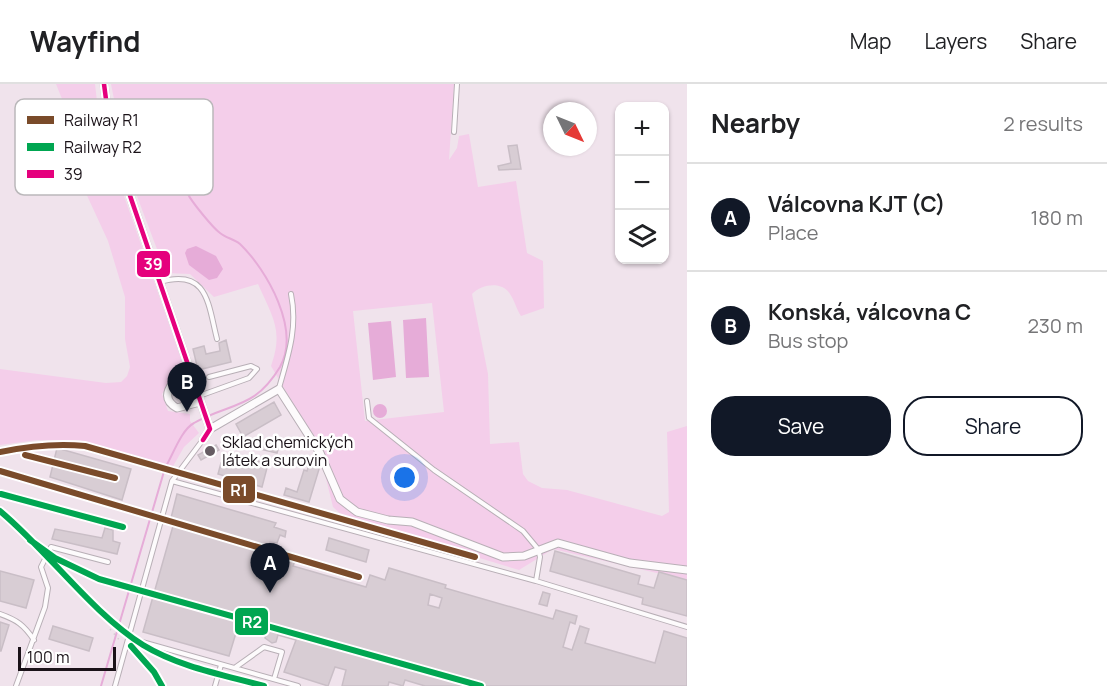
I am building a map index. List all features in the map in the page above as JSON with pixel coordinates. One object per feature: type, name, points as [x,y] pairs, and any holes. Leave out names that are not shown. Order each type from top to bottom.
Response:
[{"type":"street","points":[[104,84],[106,99]]},
{"type":"street","points":[[131,195],[209,427]]},
{"type":"street","points":[[188,365],[167,390],[166,398],[170,405],[177,408],[199,399]]},
{"type":"street","points":[[203,440],[209,427],[279,389],[320,453],[334,489],[347,507],[388,520],[412,522],[503,557],[524,556],[558,543],[630,563],[687,570]]},
{"type":"lane","points":[[454,132],[457,84]]},
{"type":"lane","points":[[160,282],[183,278],[193,280],[202,288],[217,339]]},
{"type":"lane","points":[[279,389],[294,333],[295,312],[291,294]]},
{"type":"lane","points":[[199,399],[249,378],[257,372],[257,369],[251,366],[208,377]]},
{"type":"lane","points":[[367,401],[369,418],[434,470],[523,531],[538,549],[540,557],[536,581]]},
{"type":"lane","points":[[115,686],[172,481],[203,440]]},
{"type":"lane","points":[[172,481],[536,581],[687,627]]},
{"type":"lane","points":[[16,686],[45,607],[48,588],[41,567],[51,547],[108,562]]},
{"type":"lane","points":[[0,614],[15,619],[25,627],[34,640]]},
{"type":"lane","points":[[128,638],[298,686]]},
{"type":"lane","points":[[236,668],[264,647],[282,652],[274,679]]},
{"type":"lane","points":[[215,686],[220,665]]},
{"type":"path","points":[[110,629],[122,642]]},
{"type":"shaded area","points":[[56,84],[95,84],[97,99],[62,99]]},
{"type":"shaded area","points":[[111,84],[454,84],[449,160],[457,148],[459,136],[469,134],[478,187],[516,181],[527,253],[543,261],[544,308],[521,316],[510,294],[502,287],[492,285],[472,294],[488,374],[490,444],[519,442],[523,474],[528,481],[542,488],[567,490],[662,516],[669,512],[667,432],[687,426],[687,580],[553,549],[519,570],[344,517],[333,507],[318,446],[271,366],[275,353],[275,324],[258,284],[214,297],[190,274],[166,273],[137,195],[213,195],[213,99],[114,99]],"holes":[[[432,303],[444,412],[365,421],[353,311]]]},
{"type":"shaded area","points":[[87,195],[124,195],[183,364],[162,394],[168,411],[190,414],[190,421],[199,433],[184,447],[172,468],[79,440],[37,440],[0,445],[0,369],[106,383],[121,382],[127,376],[130,367],[125,339],[125,297],[108,241]]},
{"type":"shaded area","points":[[196,246],[216,256],[223,269],[217,278],[209,280],[189,265],[185,253],[187,249]]},
{"type":"shaded area","points":[[426,318],[429,377],[406,378],[403,320]]},
{"type":"shaded area","points":[[391,321],[396,377],[373,380],[368,323]]},
{"type":"shaded area","points":[[380,404],[385,406],[387,411],[385,416],[380,418],[375,416],[373,411],[375,406]]},
{"type":"building","points":[[517,145],[521,169],[499,170],[498,166],[511,163],[508,146]]},
{"type":"building","points":[[226,340],[231,362],[198,370],[193,349],[204,346],[206,354],[220,351],[219,343]]},
{"type":"building","points":[[274,402],[281,415],[243,437],[236,424]]},
{"type":"building","points":[[262,441],[279,446],[277,453],[260,449]]},
{"type":"building","name":"Sklad chemických látek a surovin","points":[[216,445],[219,450],[201,460],[198,455]]},
{"type":"building","points":[[57,448],[131,469],[122,500],[50,477]]},
{"type":"building","points":[[237,455],[268,464],[262,487],[218,474],[221,463],[234,467]]},
{"type":"building","points":[[310,461],[320,466],[309,502],[284,495],[286,488],[297,492],[304,470],[307,471]]},
{"type":"building","points":[[177,494],[276,523],[274,527],[286,531],[285,537],[280,535],[277,543],[270,542],[267,553],[295,561],[293,566],[366,587],[370,575],[385,580],[389,568],[446,585],[445,588],[553,619],[556,610],[577,616],[575,624],[570,622],[563,647],[572,650],[580,626],[589,629],[585,643],[655,663],[664,631],[687,638],[687,686],[425,686],[405,680],[403,686],[389,682],[388,686],[342,686],[346,670],[335,667],[328,686],[284,672],[296,640],[278,635],[276,642],[272,643],[265,638],[267,631],[239,623],[229,656],[143,632],[175,519],[171,518]],"holes":[[[430,594],[442,598],[439,608],[428,605]]]},
{"type":"building","points":[[105,528],[113,530],[113,541],[120,543],[117,554],[52,539],[55,529],[102,538]]},
{"type":"building","points":[[329,538],[369,550],[366,562],[326,550]]},
{"type":"building","points":[[555,551],[640,576],[638,584],[654,588],[659,572],[687,580],[687,616],[642,604],[643,598],[550,571]]},
{"type":"building","points":[[0,571],[34,580],[26,608],[0,601]]},
{"type":"building","points":[[543,592],[550,594],[547,606],[539,604]]},
{"type":"building","points":[[0,622],[9,625],[1,651],[0,651]]},
{"type":"building","points":[[53,626],[93,638],[89,651],[49,639]]},
{"type":"waterway","points":[[101,686],[165,468],[178,443],[189,426],[207,416],[241,403],[261,391],[280,367],[285,352],[284,319],[278,301],[261,269],[240,244],[217,230],[189,195]]},
{"type":"rail line","name":"R1","points":[[0,452],[42,446],[85,446],[475,557]]},
{"type":"rail line","name":"R1","points":[[25,455],[115,478]]},
{"type":"rail line","name":"R1","points":[[0,471],[359,577]]},
{"type":"rail line","name":"R2","points":[[1,494],[123,527]]},
{"type":"rail line","name":"R2","points":[[0,511],[106,616],[143,645],[187,665],[264,686]]},
{"type":"rail line","name":"R2","points":[[30,540],[55,558],[99,579],[481,686]]},
{"type":"rail line","name":"R2","points":[[131,646],[154,672],[162,686]]},
{"type":"transit line","name":"39","points":[[104,84],[106,99]]},
{"type":"transit line","name":"39","points":[[130,195],[210,429],[203,440]]},
{"type":"place","name":"Konská, válcovna C","points":[[187,412]]},
{"type":"place","name":"Sklad chemických látek a surovin","points":[[210,451]]},
{"type":"place","name":"Válcovna KJT (C)","points":[[270,593]]}]
